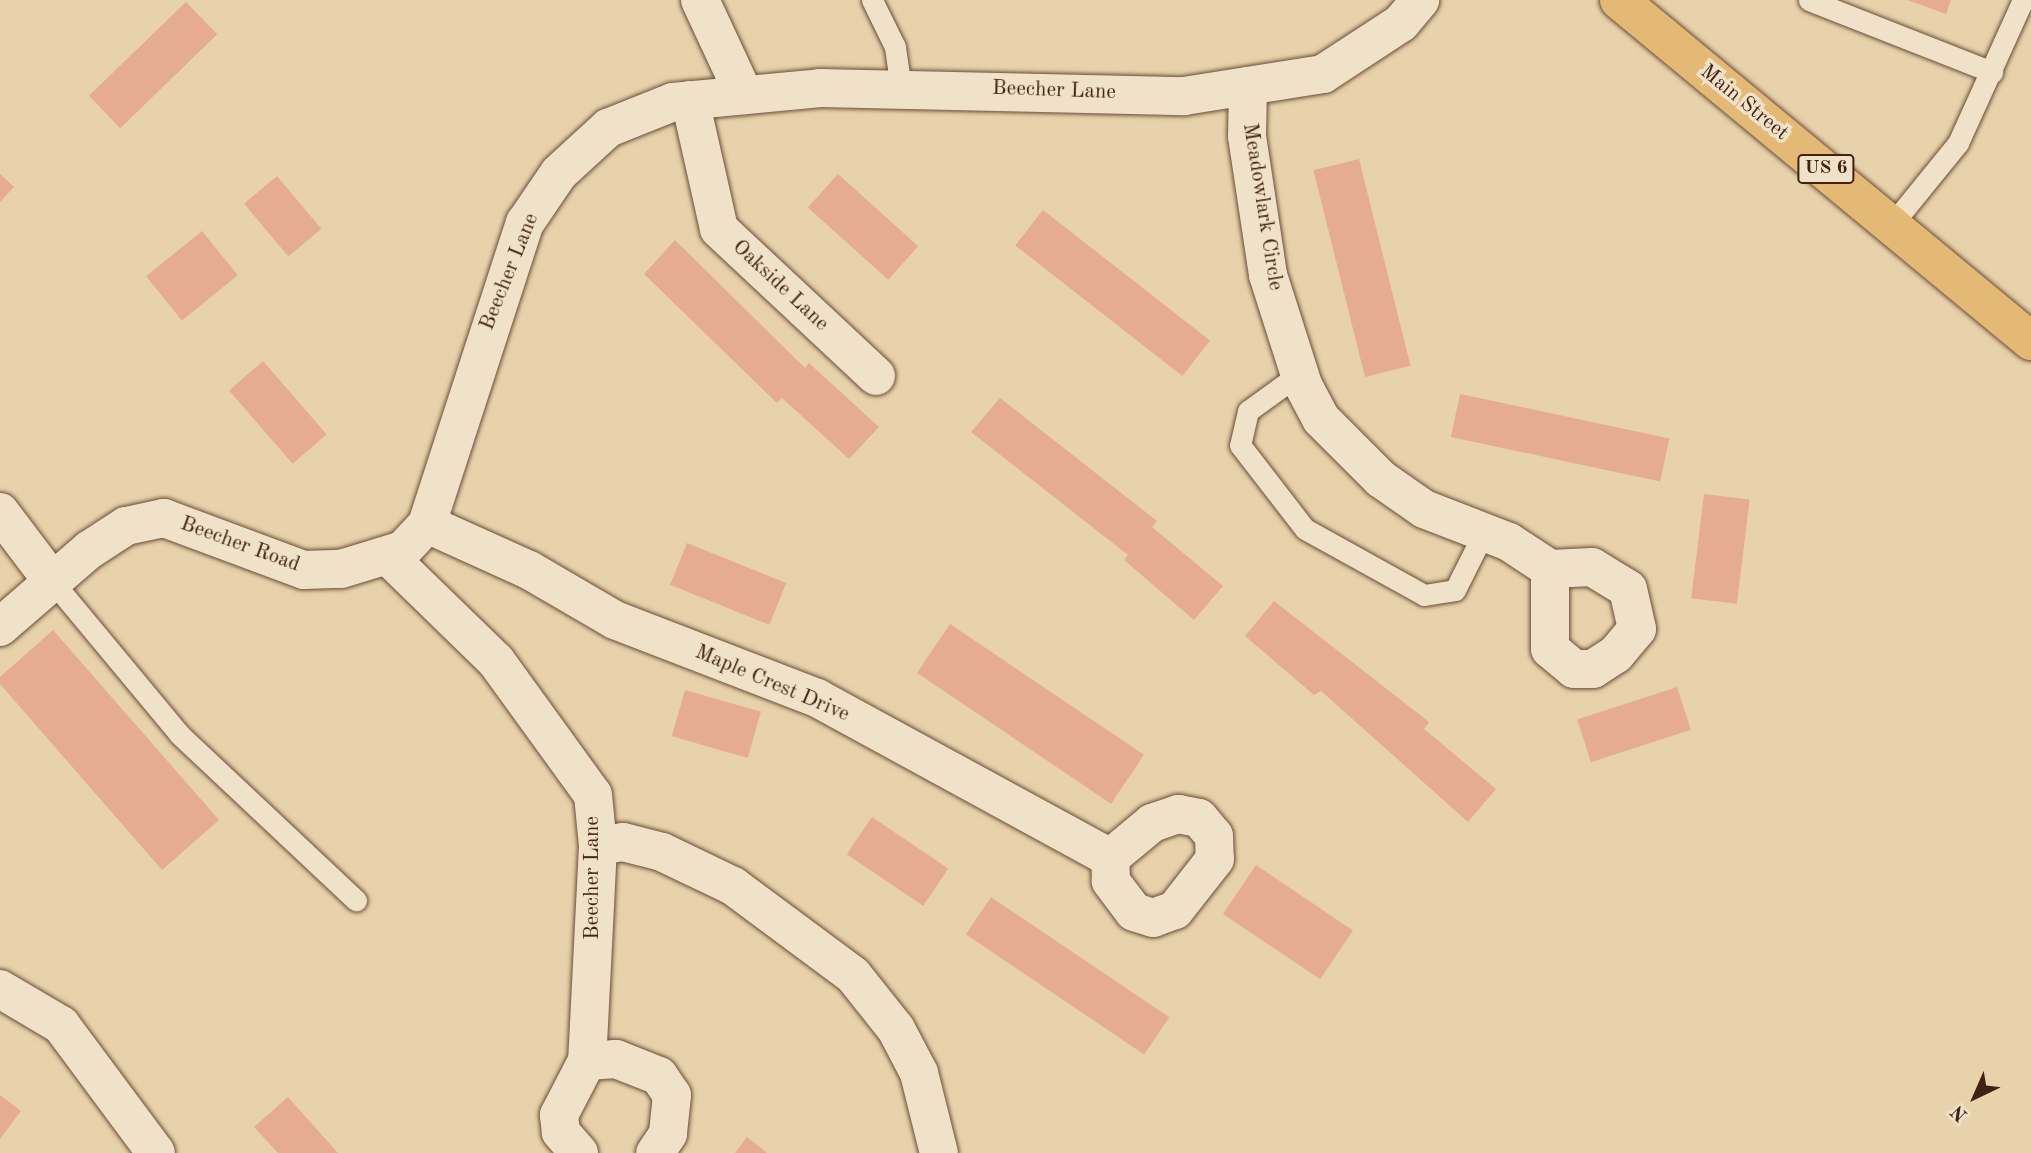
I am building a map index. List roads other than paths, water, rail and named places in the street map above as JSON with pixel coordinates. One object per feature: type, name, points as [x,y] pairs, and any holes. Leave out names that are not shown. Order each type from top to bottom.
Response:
[{"type":"main road","name":"Main Street","points":[[1619,0],[1893,223],[2031,341]]},
{"type":"street","points":[[700,0],[744,95]]},
{"type":"street","name":"Beecher Lane","points":[[427,523],[483,335],[525,223],[559,173],[608,128],[690,100],[744,95],[901,89],[1184,96],[1248,86],[1323,74],[1356,57],[1420,0]]},
{"type":"street","name":"Meadowlark Circle","points":[[1248,86],[1247,136],[1268,275],[1299,374],[1321,419],[1381,479],[1424,509],[1537,556],[1550,569]]},
{"type":"street","name":"Oakside Lane","points":[[690,100],[719,229],[876,376]]},
{"type":"street","points":[[0,512],[52,582]]},
{"type":"street","name":"Beecher Road","points":[[0,627],[52,582],[126,526],[164,518],[304,570],[341,569],[389,557]]},
{"type":"street","points":[[389,557],[427,523]]},
{"type":"street","name":"Maple Crest Drive","points":[[427,523],[529,570],[615,620],[817,698],[1110,858]]},
{"type":"street","name":"Beecher Lane","points":[[389,557],[496,661],[593,795],[598,846],[587,1062],[559,1115],[561,1132],[579,1153]]},
{"type":"street","points":[[598,846],[623,842],[662,852],[733,886],[853,975],[896,1029],[919,1073],[939,1153]]},
{"type":"street","points":[[0,989],[61,1025],[156,1153]]},
{"type":"street","points":[[587,1062],[615,1059],[659,1076],[673,1107],[668,1134],[655,1153]]},
{"type":"lane","points":[[873,0],[895,47],[901,89]]},
{"type":"lane","points":[[1809,0],[1992,72]]},
{"type":"lane","points":[[1893,223],[1958,143],[2023,0]]},
{"type":"lane","points":[[1299,374],[1248,411],[1240,445],[1305,529],[1424,595],[1455,590],[1483,534]]},
{"type":"lane","points":[[52,582],[179,734],[356,900]]}]
